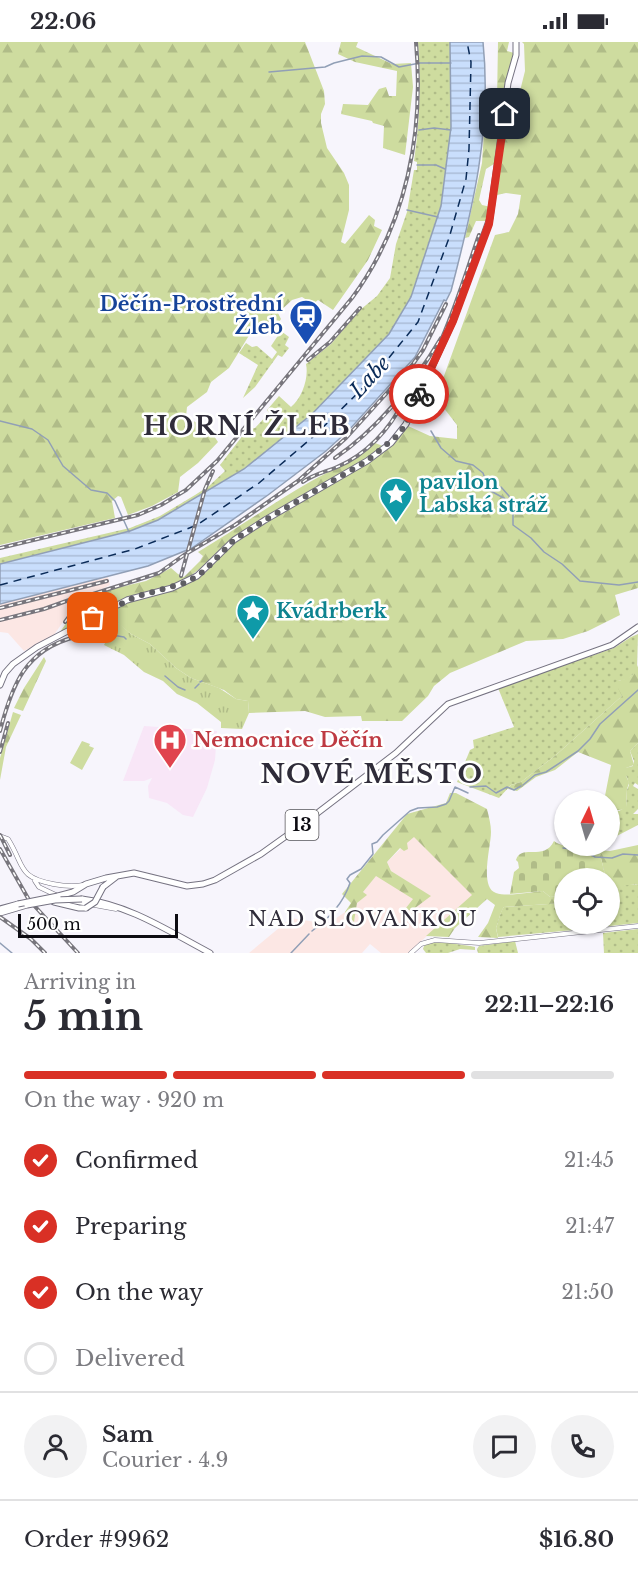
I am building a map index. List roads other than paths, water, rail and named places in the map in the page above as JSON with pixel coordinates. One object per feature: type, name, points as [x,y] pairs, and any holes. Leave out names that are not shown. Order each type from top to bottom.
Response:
[{"type":"main road","points":[[0,685],[5,673],[24,655],[127,600],[188,582],[204,571],[234,540],[367,461],[398,435],[406,424],[453,321],[489,224],[508,82],[516,56],[516,42]]},
{"type":"main road","name":"13","points":[[0,911],[75,891],[86,884],[121,875],[141,874],[187,886],[215,880],[261,854],[303,824],[396,753],[448,704],[612,645],[638,627]]},
{"type":"main road","name":"13","points":[[0,911],[44,901],[86,908],[95,902],[103,887],[110,880],[121,875]]},
{"type":"main road","points":[[58,896],[112,902],[210,953]]},
{"type":"main road","points":[[44,901],[82,897],[144,917]]},
{"type":"street","points":[[0,836],[8,839],[24,869],[43,889],[71,902],[127,911]]},
{"type":"street","points":[[35,880],[72,886],[86,884]]},
{"type":"street","points":[[411,953],[421,944],[435,940],[479,943],[638,926]]},
{"type":"water","name":"Labe","points":[[450,42],[483,42],[485,106],[483,137],[467,229],[451,291],[446,301],[444,300],[415,357],[349,430],[326,451],[192,548],[148,566],[0,604],[0,564],[130,531],[158,520],[244,469],[312,414],[389,334],[411,297],[441,206],[451,127]]},
{"type":"waterway","points":[[269,72],[325,67],[362,56],[381,57],[399,67],[420,63],[451,63]]},
{"type":"waterway","points":[[419,130],[434,128],[451,130]]},
{"type":"waterway","points":[[417,165],[436,165],[445,169]]},
{"type":"waterway","points":[[407,210],[438,217]]},
{"type":"waterway","points":[[404,410],[409,413]]},
{"type":"waterway","points":[[0,421],[32,429],[48,440],[63,466],[91,490],[107,493],[115,501],[129,532]]},
{"type":"waterway","points":[[431,431],[441,448],[456,461],[473,465],[483,473],[489,490],[509,501],[513,506],[513,525],[580,581],[619,585],[638,582]]},
{"type":"waterway","points":[[487,482],[497,485]]},
{"type":"waterway","points":[[501,487],[512,503]]},
{"type":"waterway","points":[[112,635],[126,639]]},
{"type":"waterway","points":[[165,676],[185,690]]},
{"type":"waterway","points":[[195,688],[199,684]]},
{"type":"waterway","points":[[523,785],[535,775],[546,772],[578,751],[600,724],[638,690]]},
{"type":"waterway","points":[[470,787],[486,786],[496,793],[507,787],[514,790],[521,786]]},
{"type":"waterway","points":[[312,931],[330,916],[339,904],[350,883],[347,879],[361,869],[373,854],[372,844],[410,811],[446,804],[455,787],[468,793]]},
{"type":"waterway","points":[[620,855],[638,855]]},
{"type":"waterway","points":[[593,856],[612,858],[618,856]]},
{"type":"waterway","points":[[291,953],[309,934]]},
{"type":"waterway","points":[[0,943],[12,953]]},
{"type":"railway","points":[[0,548],[138,515],[186,490],[217,461],[352,298],[371,269],[386,239],[399,208],[408,176],[417,110],[416,42]]},
{"type":"railway","points":[[438,347],[479,235]]},
{"type":"railway","points":[[65,622],[77,606],[93,594],[159,573],[184,555],[235,525],[298,481],[346,438],[413,364],[423,350],[446,304]]},
{"type":"railway","points":[[308,360],[330,342],[360,308]]},
{"type":"railway","points":[[335,458],[381,419],[419,372],[441,338]]},
{"type":"railway","points":[[303,482],[358,456],[384,431],[403,402]]},
{"type":"railway","points":[[181,576],[205,489],[213,471]]},
{"type":"railway","points":[[0,608],[107,581]]},
{"type":"railway","points":[[0,620],[44,609],[86,594]]},
{"type":"railway","points":[[0,731],[16,684],[32,660],[58,643],[75,637]]},
{"type":"railway","points":[[0,752],[8,723]]},
{"type":"railway","points":[[0,835],[10,855]]},
{"type":"railway","points":[[0,849],[29,900],[78,953]]},
{"type":"railway","points":[[0,917],[31,939],[45,953]]},
{"type":"place","name":"Děčín-Prostřední Žleb","points":[[306,345]]},
{"type":"place","name":"pavilon Labská stráž","points":[[396,523]]},
{"type":"place","name":"Kvádrberk","points":[[253,640]]},
{"type":"place","name":"Nemocnice Děčín","points":[[170,769]]},
{"type":"district","name":"HORNÍ ŽLEB","points":[[247,426]]},
{"type":"district","name":"NOVÉ MĚSTO","points":[[372,774]]},
{"type":"district","name":"NAD SLOVANKOU","points":[[363,919]]}]
